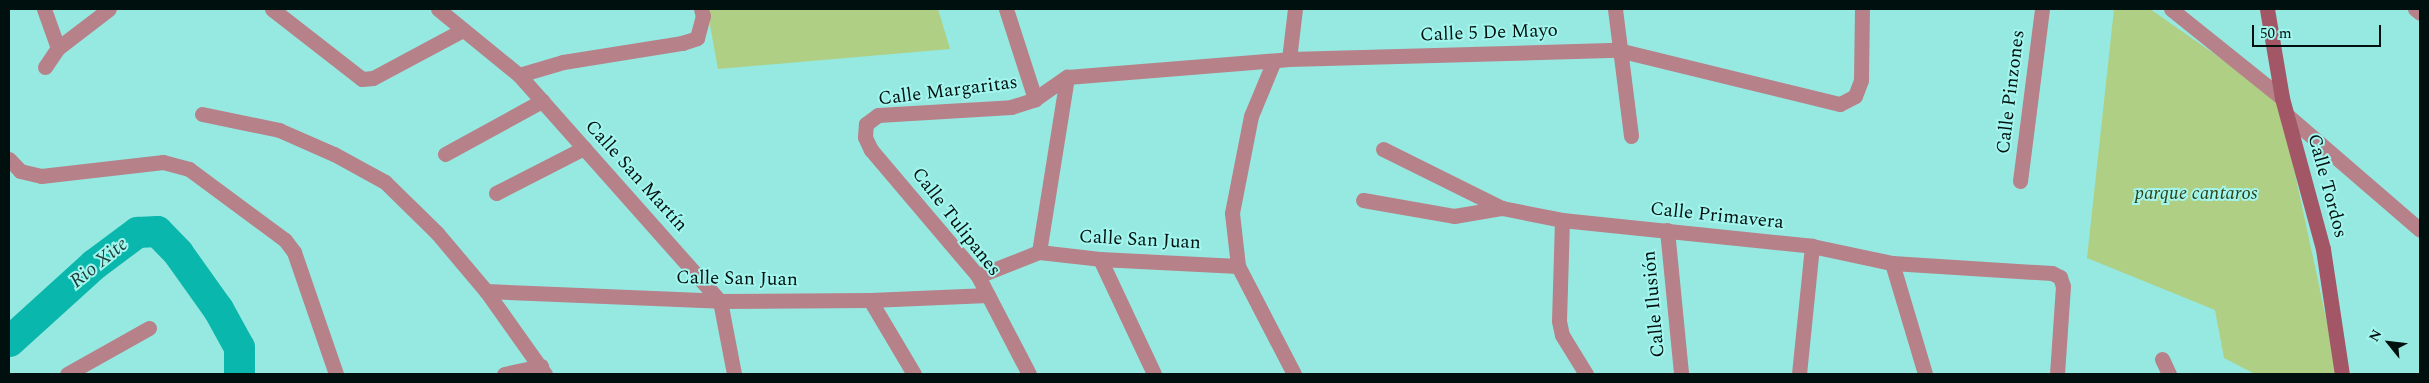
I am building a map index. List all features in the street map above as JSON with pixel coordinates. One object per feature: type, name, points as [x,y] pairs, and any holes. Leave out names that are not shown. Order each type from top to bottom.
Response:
[{"type":"street","points":[[44,9],[58,48]]},
{"type":"street","points":[[45,67],[58,48],[109,9]]},
{"type":"street","points":[[272,9],[362,79],[373,78],[463,30]]},
{"type":"street","name":"Calle San Martín","points":[[438,9],[519,74],[720,301]]},
{"type":"street","points":[[519,74],[563,62],[682,43],[697,38],[703,16],[701,9]]},
{"type":"street","points":[[1006,9],[1035,99]]},
{"type":"street","points":[[1289,59],[1295,9]]},
{"type":"street","points":[[1615,9],[1618,50],[1631,136]]},
{"type":"street","name":"Calle 5 De Mayo","points":[[1035,99],[1068,77],[1272,62],[1289,59],[1618,50],[1840,104],[1856,96],[1861,80],[1862,9]]},
{"type":"street","name":"Calle Pinzones","points":[[2020,181],[2042,9]]},
{"type":"street","points":[[2171,9],[2282,98]]},
{"type":"street","name":"Calle Tordos","points":[[2267,9],[2282,98],[2323,249],[2342,374]]},
{"type":"street","points":[[2415,9],[2420,14]]},
{"type":"street","points":[[1272,62],[1251,116],[1232,213],[1238,266],[1294,374]]},
{"type":"street","points":[[978,276],[1039,252],[1068,77]]},
{"type":"street","name":"Calle Margaritas","points":[[866,124],[878,115],[1011,107],[1035,99]]},
{"type":"street","points":[[445,154],[542,101]]},
{"type":"street","points":[[202,114],[279,130],[334,154],[385,182],[437,233],[486,291],[543,370],[504,374]]},
{"type":"street","points":[[2288,116],[2420,230]]},
{"type":"street","name":"Calle Tulipanes","points":[[866,124],[865,137],[871,150],[978,276],[1029,374]]},
{"type":"street","points":[[496,193],[584,148]]},
{"type":"street","name":"Calle Primavera","points":[[1383,149],[1502,208],[1562,220],[1812,246],[1892,263],[2052,273],[2060,277],[2063,286],[2057,374]]},
{"type":"street","points":[[9,159],[20,171],[41,176],[163,162],[189,169],[284,240],[294,252],[301,266],[315,320],[336,374]]},
{"type":"street","points":[[1363,200],[1454,216],[1502,208]]},
{"type":"street","points":[[1562,220],[1559,321],[1562,335],[1586,374]]},
{"type":"street","name":"Calle Ilusión","points":[[1667,230],[1681,374]]},
{"type":"street","points":[[1799,374],[1812,246]]},
{"type":"street","name":"Calle San Juan","points":[[1039,252],[1100,259],[1238,266]]},
{"type":"street","points":[[1100,259],[1154,374]]},
{"type":"street","points":[[1892,263],[1925,374]]},
{"type":"street","name":"Calle San Juan","points":[[486,291],[720,301],[870,300],[988,295]]},
{"type":"street","points":[[870,300],[914,374]]},
{"type":"street","points":[[720,301],[734,374]]},
{"type":"street","points":[[67,374],[149,328]]},
{"type":"street","points":[[2162,359],[2169,374]]},
{"type":"green space","points":[[707,9],[938,9],[950,49],[718,69]]},
{"type":"green space","name":"parque cantaros","points":[[2114,9],[2150,9],[2279,99],[2338,374],[2255,374],[2224,358],[2215,310],[2087,258]]},
{"type":"waterway","name":"Rio Xite","points":[[9,341],[94,264],[137,232],[157,231],[178,253],[218,309],[239,347],[239,374]]}]
